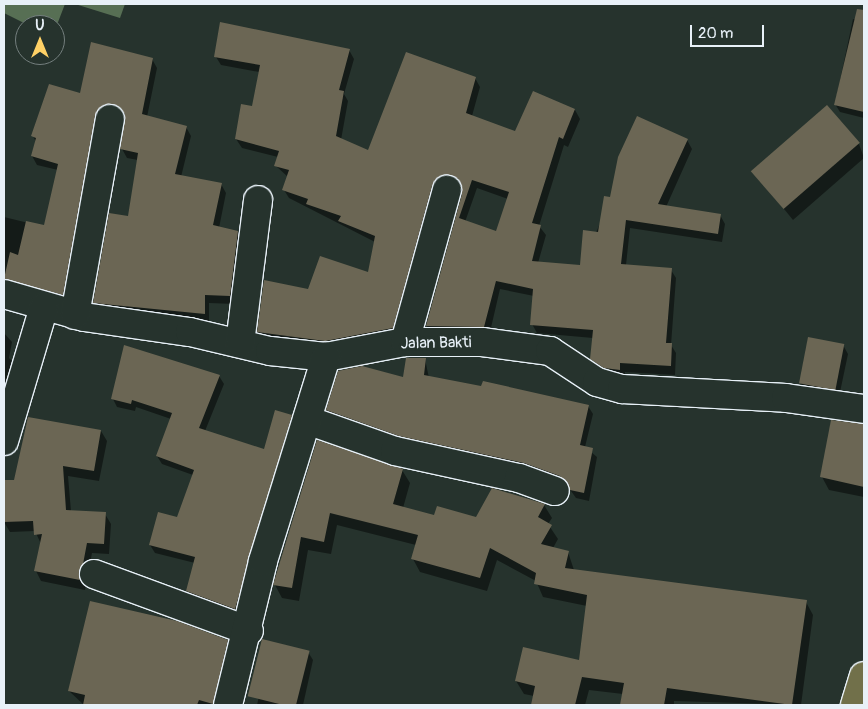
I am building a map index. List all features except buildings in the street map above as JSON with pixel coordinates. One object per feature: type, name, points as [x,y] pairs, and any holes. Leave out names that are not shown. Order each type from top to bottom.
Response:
[{"type":"highway","points":[[855,705],[864,676]]},
{"type":"street","points":[[75,315],[110,119]]},
{"type":"street","points":[[405,342],[447,190]]},
{"type":"street","points":[[240,343],[258,200]]},
{"type":"street","name":"Jalan Bakti","points":[[4,294],[75,315],[326,357],[405,342],[529,347],[550,351],[597,382],[622,389],[758,396],[864,408]]},
{"type":"street","points":[[4,440],[44,307]]},
{"type":"street","points":[[228,705],[249,631],[263,561],[326,357]]},
{"type":"street","points":[[307,420],[396,451],[519,478],[555,491]]},
{"type":"street","points":[[94,574],[249,631]]},
{"type":"green space","points":[[4,4],[65,4],[61,15],[15,15],[15,18],[4,13]]},
{"type":"green space","points":[[75,4],[125,4],[120,18]]}]
